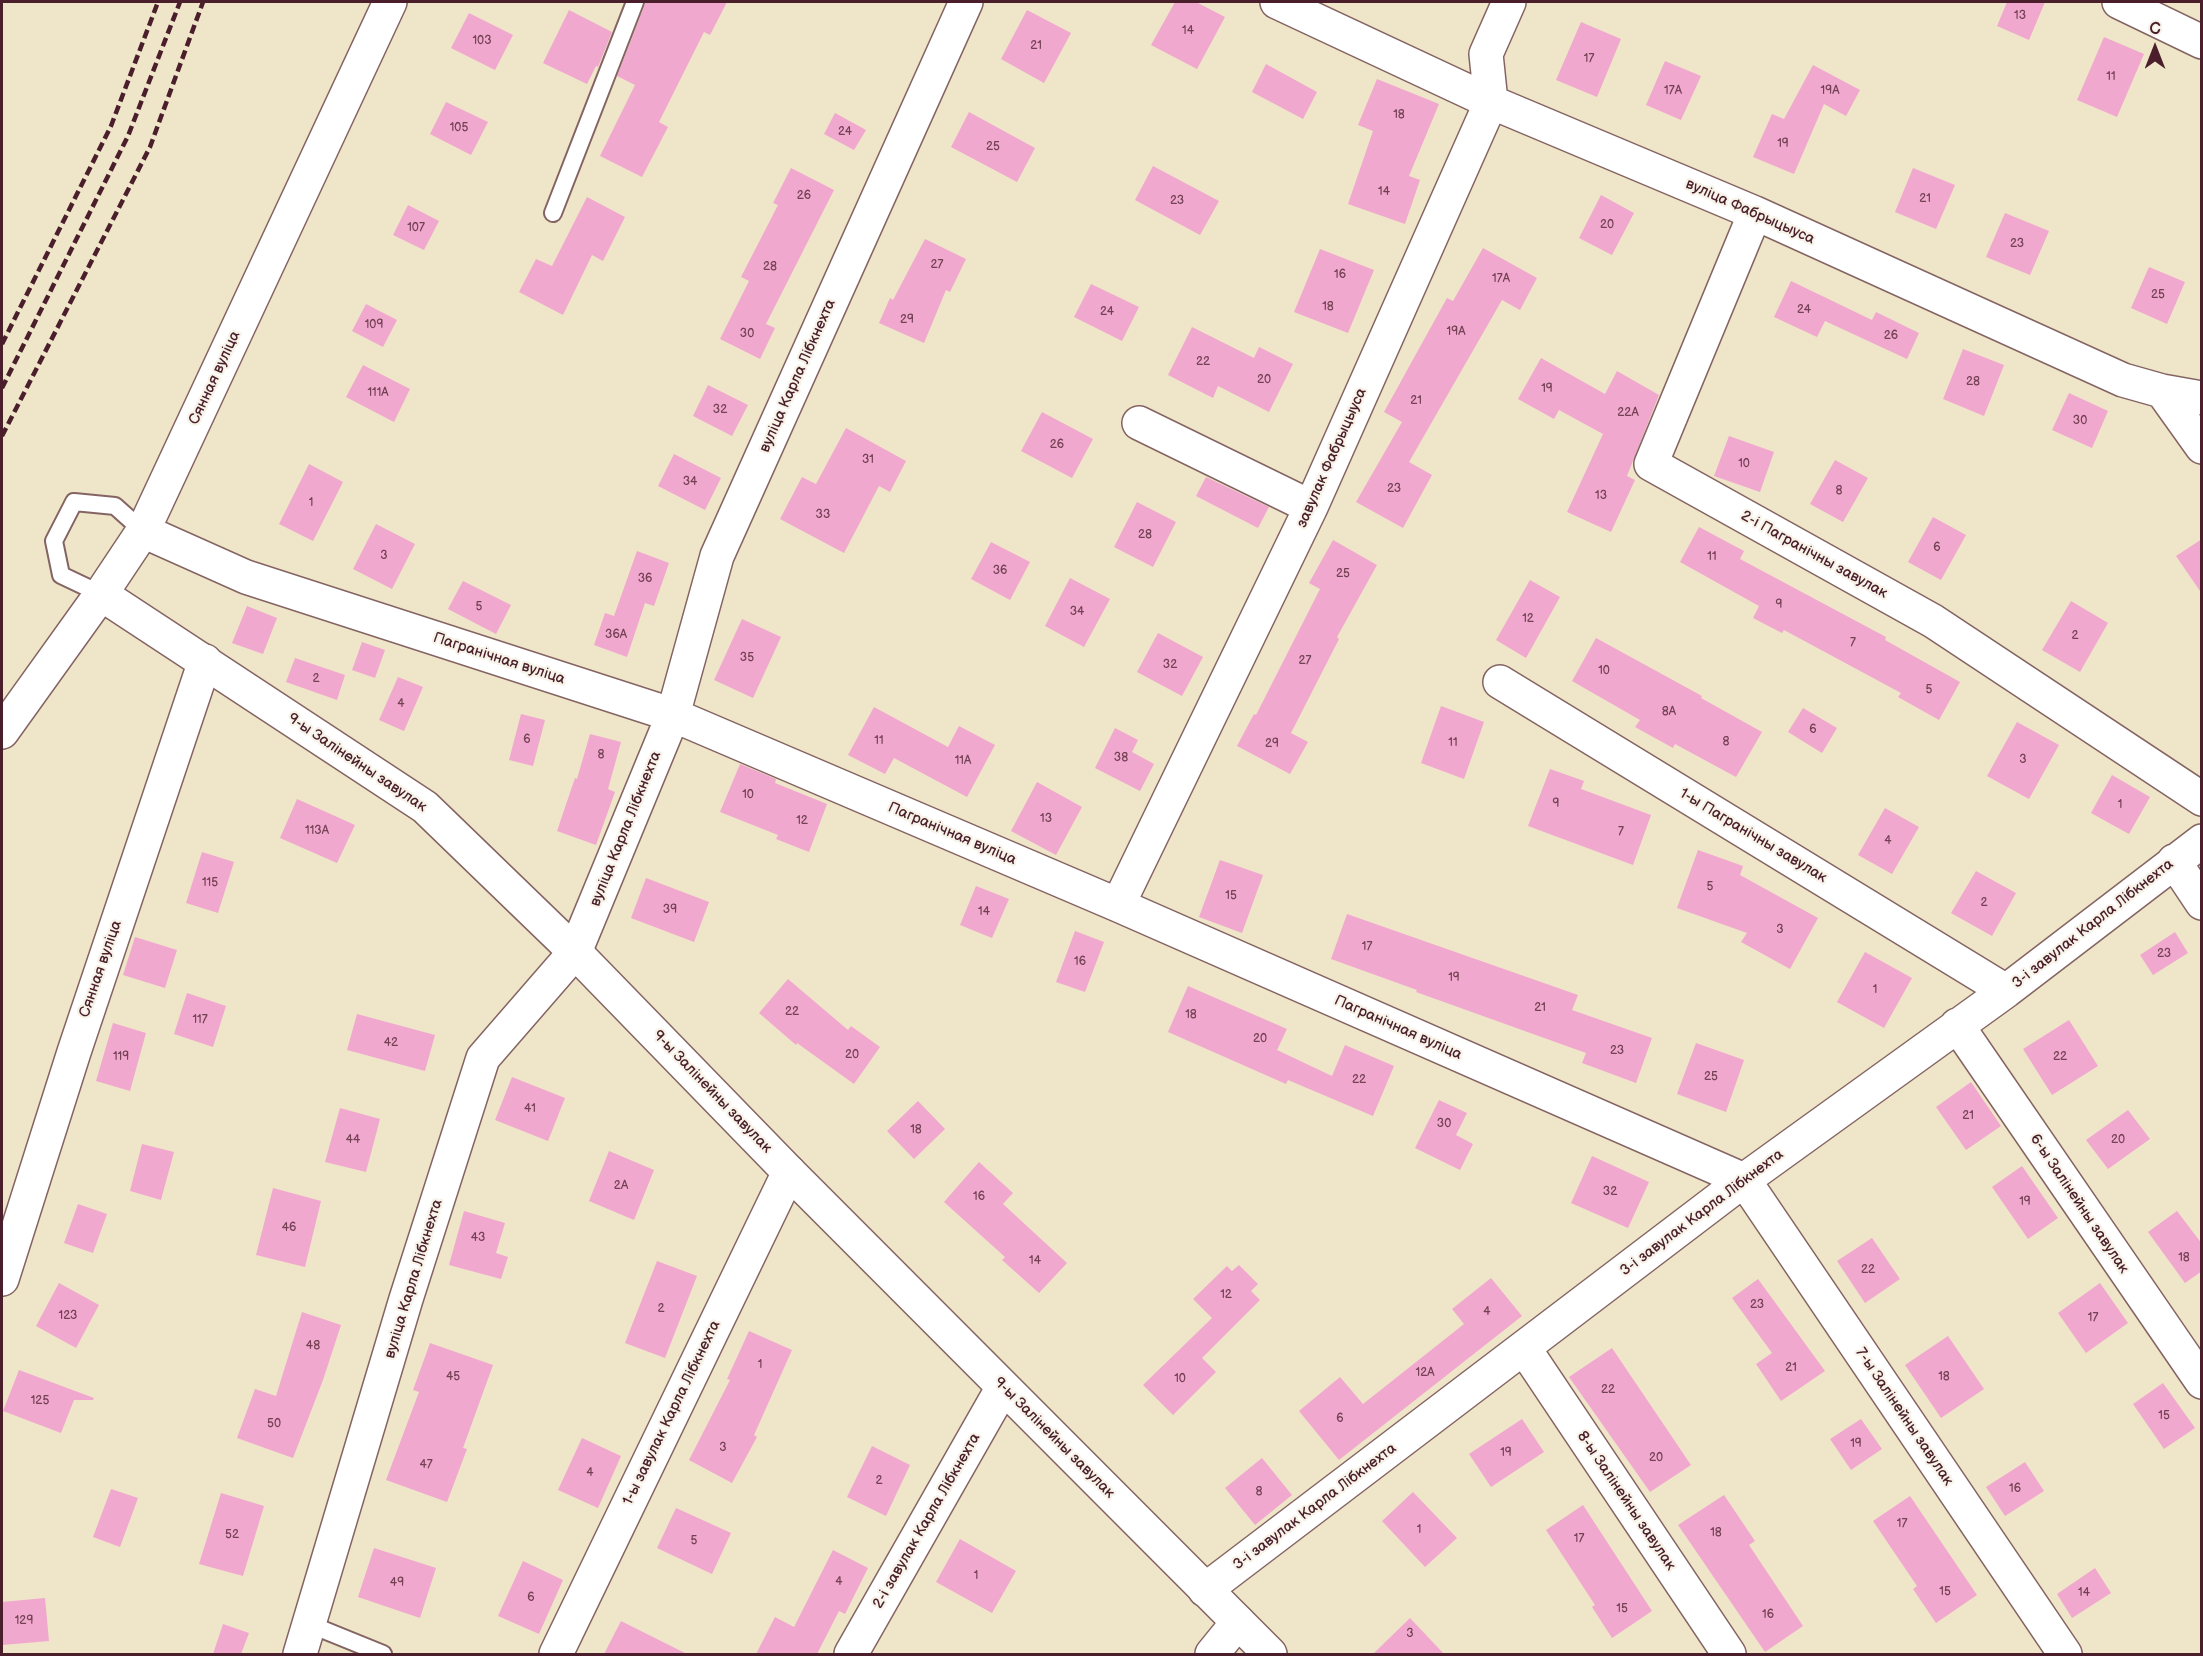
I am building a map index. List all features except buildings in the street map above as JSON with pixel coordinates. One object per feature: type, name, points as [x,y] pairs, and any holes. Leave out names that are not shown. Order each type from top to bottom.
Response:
[{"type":"street","name":"Сянная вуліца","points":[[2,732],[143,531],[390,2]]},
{"type":"street","name":"вуліца Карла Лібкнехта","points":[[305,1639],[403,1310],[483,1058],[575,952],[672,715],[717,556],[966,2]]},
{"type":"street","name":"вуліца Фабрыцыуса","points":[[1277,2],[1491,102],[1755,213],[2123,380],[2162,391],[2202,398]]},
{"type":"street","name":"завулак Фабрыцыуса","points":[[1118,905],[1311,507],[1491,102],[1486,54],[1509,2]]},
{"type":"street","points":[[2119,2],[2202,42]]},
{"type":"street","name":"2-і Пагранічны завулак","points":[[1755,213],[1651,464],[1933,621],[2202,798]]},
{"type":"street","points":[[2162,391],[2202,447]]},
{"type":"street","points":[[1139,423],[1311,507]]},
{"type":"street","name":"Пагранічная вуліца","points":[[143,531],[246,577],[672,715],[1118,905],[1744,1180]]},
{"type":"street","name":"9-ы Залінейны завулак","points":[[101,594],[425,807],[575,952],[789,1172],[1270,1654]]},
{"type":"street","name":"Сянная вуліца","points":[[2,1279],[74,1052],[205,661]]},
{"type":"street","name":"1-ы Пагранічны завулак","points":[[1500,682],[2006,991]]},
{"type":"street","name":"3-і завулак Карла Лібкнехта","points":[[1205,1590],[1744,1180],[2006,991],[2202,841]]},
{"type":"street","points":[[2174,861],[2202,903]]},
{"type":"street","name":"6-ы Залінейны завулак","points":[[1957,1025],[2202,1382]]},
{"type":"street","name":"1-ы завулак Карла Лібкнехта","points":[[556,1654],[789,1172]]},
{"type":"street","name":"7-ы Залінейны завулак","points":[[1744,1180],[2065,1654]]},
{"type":"street","name":"8-ы Залінейны завулак","points":[[1524,1348],[1729,1654]]},
{"type":"street","name":"2-і завулак Карла Лібкнехта","points":[[851,1654],[1003,1387]]},
{"type":"street","points":[[1212,1654],[1238,1622]]},
{"type":"lane","points":[[553,213],[635,2]]},
{"type":"lane","points":[[101,594],[61,575],[54,541],[75,502],[115,506],[143,531]]},
{"type":"lane","points":[[305,1639],[383,1654]]},
{"type":"railway","points":[[2,344],[111,126],[158,2]]},
{"type":"railway","points":[[2,388],[128,136],[180,2]]},
{"type":"railway","points":[[2,436],[150,147],[203,2]]}]
